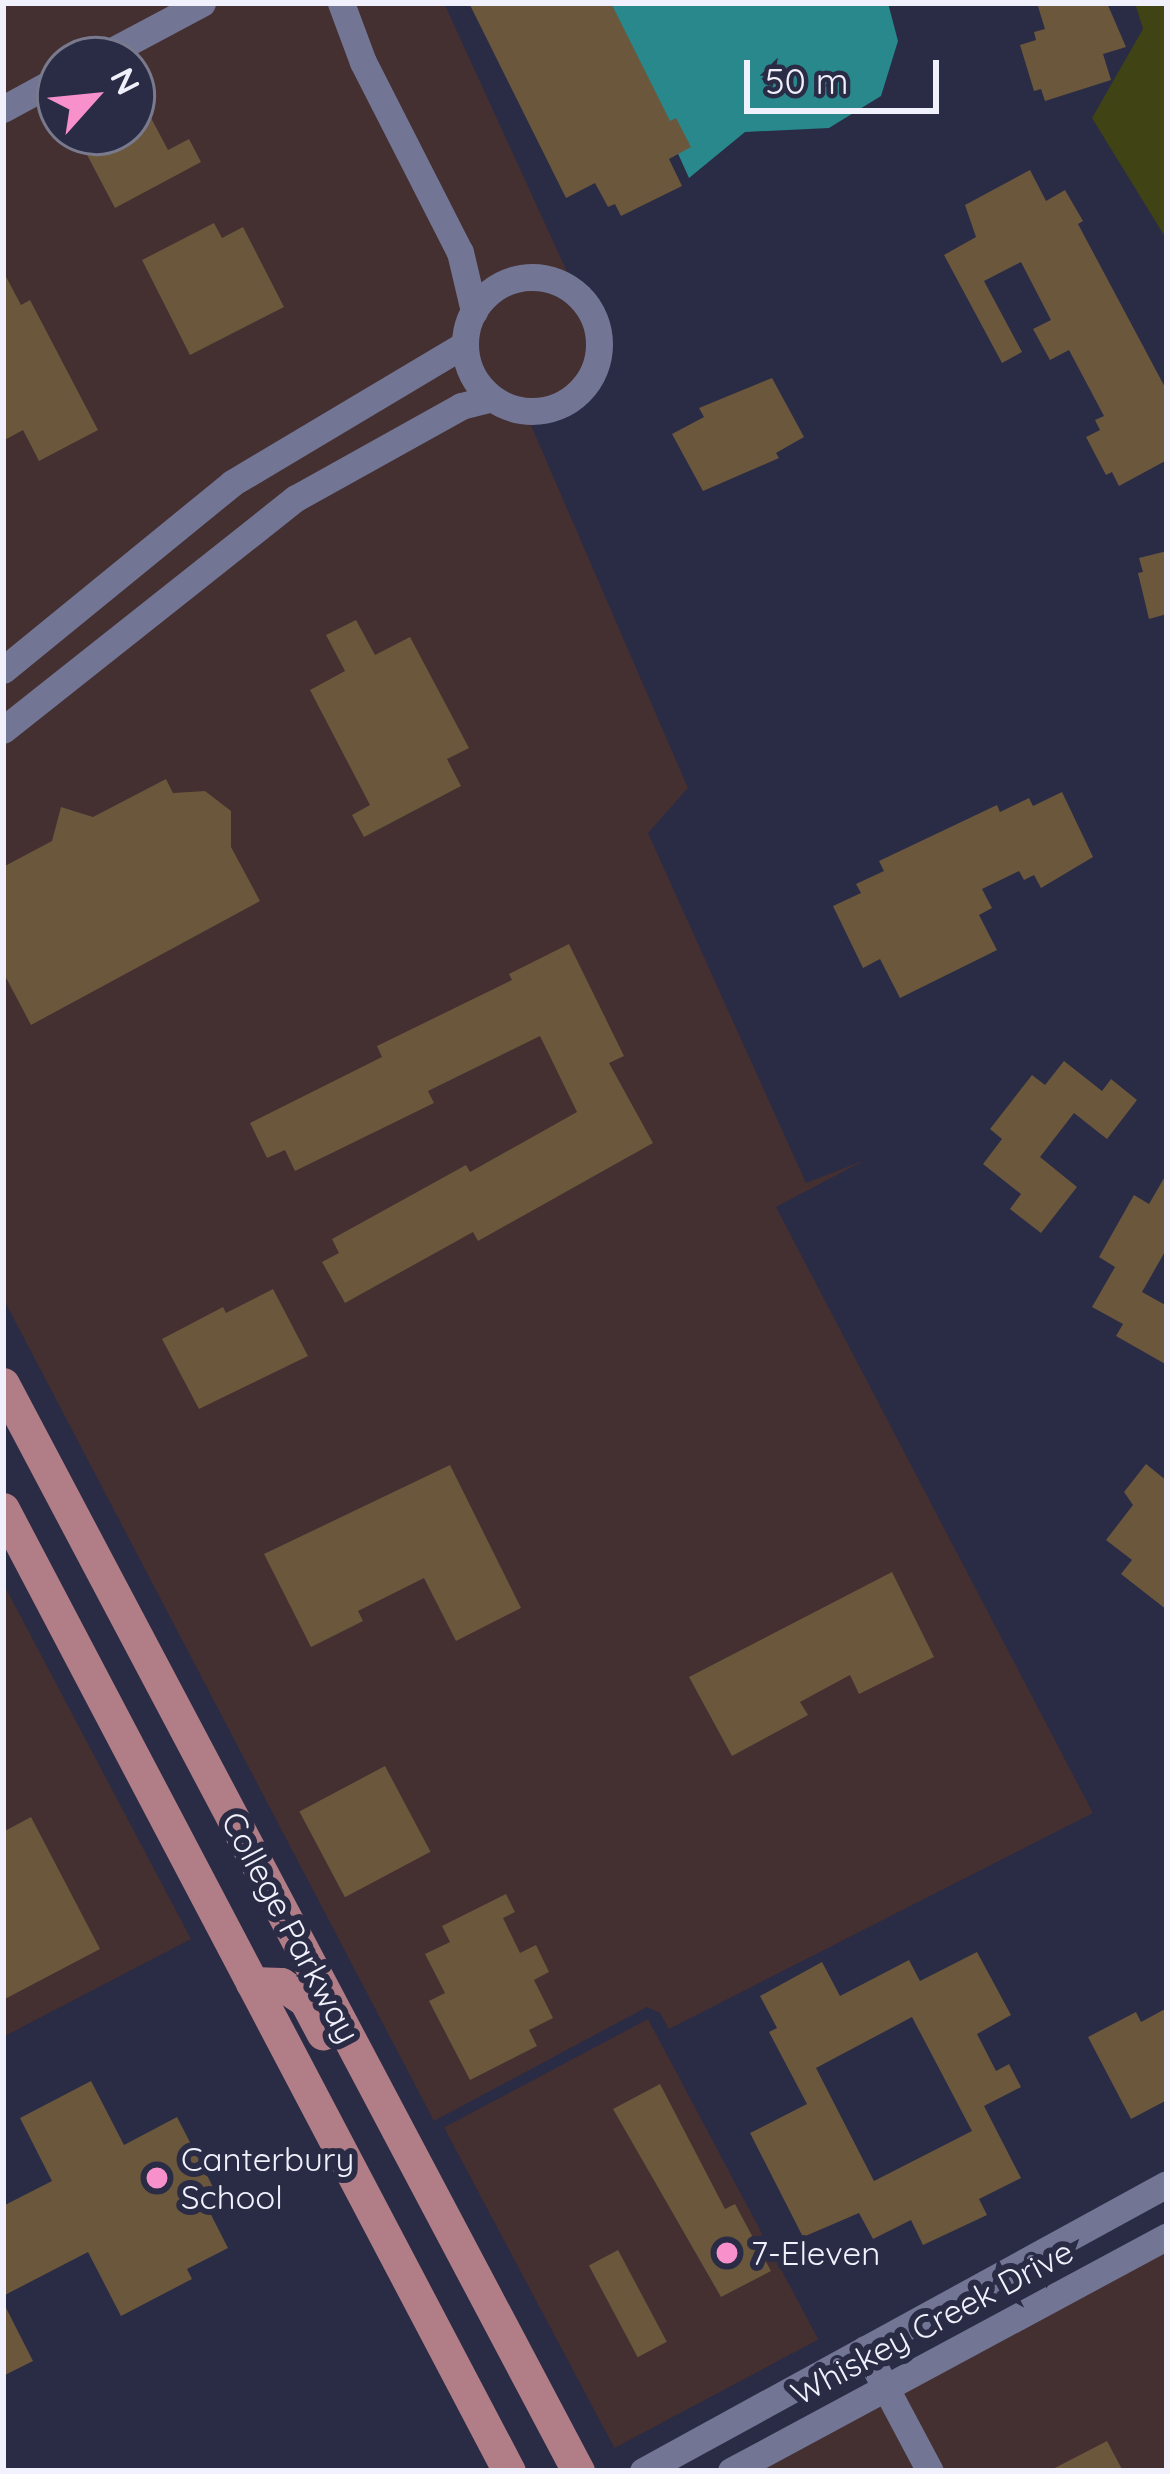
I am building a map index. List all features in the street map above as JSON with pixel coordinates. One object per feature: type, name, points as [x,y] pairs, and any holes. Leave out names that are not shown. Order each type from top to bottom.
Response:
[{"type":"main road","name":"College Parkway","points":[[3,1384],[578,2471]]},
{"type":"main road","name":"College Parkway","points":[[3,1509],[509,2471]]},
{"type":"main road","points":[[252,1983],[280,1984],[305,2000],[364,2110],[411,2155]]},
{"type":"street","points":[[140,36],[202,3]]},
{"type":"street","points":[[340,3],[363,62],[460,252],[474,311],[465,344],[469,365],[492,398]]},
{"type":"street","points":[[3,109],[36,92]]},
{"type":"street","points":[[460,252],[507,282]]},
{"type":"street","points":[[3,730],[296,498],[461,406],[492,398],[531,411],[550,408],[578,393],[598,356],[592,316],[574,292],[537,278],[507,282],[474,311]]},
{"type":"street","points":[[3,669],[232,484],[465,344]]},
{"type":"street","name":"Whiskey Creek Drive","points":[[643,2471],[1167,2184]]},
{"type":"street","name":"Whiskey Creek Drive","points":[[731,2471],[1167,2236]]},
{"type":"street","points":[[865,2349],[929,2471]]},
{"type":"shaded area","points":[[3,3],[444,3],[607,359],[530,423],[688,788],[648,833],[806,1183],[865,1160],[776,1207],[1093,1813],[669,2029],[660,2013],[647,2007],[434,2121],[3,1298]]},
{"type":"shaded area","points":[[610,3],[888,3],[898,41],[881,96],[829,128],[745,132],[689,178]]},
{"type":"shaded area","points":[[1135,3],[1167,3],[1167,240],[1092,118],[1143,29]]},
{"type":"shaded area","points":[[3,1583],[191,1939],[3,2037]]},
{"type":"shaded area","points":[[648,2019],[818,2340],[614,2448],[444,2127]]},
{"type":"shaded area","points":[[1167,2251],[1167,2471],[760,2471],[1026,2326]]},
{"type":"building","points":[[469,3],[611,3],[670,121],[676,118],[691,147],[669,159],[682,186],[621,216],[615,204],[608,207],[595,183],[566,198]]},
{"type":"building","points":[[1037,3],[1107,3],[1126,47],[1103,54],[1111,80],[1045,101],[1041,89],[1034,91],[1020,45],[1036,40],[1034,32],[1045,29]]},
{"type":"building","points":[[156,127],[168,150],[189,139],[201,162],[115,208],[88,156],[156,156]]},
{"type":"building","points":[[1030,170],[1046,201],[1065,190],[1083,221],[1078,224],[1167,391],[1167,460],[1119,486],[1112,472],[1106,475],[1086,437],[1100,430],[1095,420],[1104,416],[1069,350],[1050,360],[1033,329],[1051,320],[1021,262],[984,281],[1022,352],[1002,363],[944,255],[976,237],[965,205]]},
{"type":"building","points":[[214,223],[222,238],[243,227],[284,307],[190,355],[142,260]]},
{"type":"building","points":[[3,271],[21,305],[30,300],[98,430],[39,461],[23,430],[3,441]]},
{"type":"building","points":[[772,378],[804,437],[776,453],[779,458],[703,491],[672,434],[704,417],[699,408]]},
{"type":"building","points":[[1167,551],[1167,614],[1149,619],[1139,558]]},
{"type":"building","points":[[356,620],[375,655],[410,637],[469,748],[447,759],[461,786],[364,837],[352,815],[370,805],[310,690],[345,671],[326,635]]},
{"type":"building","points":[[166,779],[173,793],[205,791],[231,811],[231,847],[260,901],[31,1025],[3,972],[3,867],[52,841],[61,807],[93,817]]},
{"type":"building","points":[[1062,792],[1093,857],[1041,888],[1034,875],[1024,880],[1019,871],[982,889],[992,908],[979,915],[997,950],[900,998],[880,959],[863,968],[833,906],[861,893],[856,884],[884,871],[879,861],[997,805],[1000,812],[1029,798],[1033,806]]},
{"type":"building","points":[[569,944],[624,1056],[609,1063],[653,1143],[478,1241],[473,1232],[345,1303],[322,1262],[339,1253],[332,1239],[466,1165],[470,1172],[577,1112],[540,1036],[428,1091],[434,1103],[295,1171],[285,1150],[267,1158],[250,1123],[382,1057],[377,1046],[512,980],[509,974]]},
{"type":"building","points":[[1064,1061],[1102,1091],[1111,1079],[1137,1100],[1107,1139],[1074,1113],[1040,1157],[1077,1187],[1041,1233],[1010,1209],[1021,1194],[983,1164],[1002,1139],[990,1129],[1032,1075],[1045,1085]]},
{"type":"building","points":[[1167,1173],[1167,1248],[1142,1292],[1167,1306],[1167,1365],[1116,1336],[1123,1324],[1092,1307],[1115,1267],[1099,1257],[1134,1195],[1149,1204]]},
{"type":"building","points":[[273,1289],[308,1356],[199,1409],[162,1339],[223,1307],[226,1313]]},
{"type":"building","points":[[1146,1464],[1167,1481],[1167,1610],[1121,1574],[1132,1560],[1106,1540],[1133,1505],[1124,1492]]},
{"type":"building","points":[[450,1465],[521,1608],[456,1641],[424,1578],[358,1611],[363,1621],[311,1647],[264,1554]]},
{"type":"building","points":[[892,1572],[934,1657],[859,1694],[850,1675],[800,1702],[808,1715],[732,1756],[689,1677]]},
{"type":"building","points":[[385,1766],[431,1852],[345,1897],[299,1812]]},
{"type":"building","points":[[31,1817],[100,1949],[3,2000],[3,1832]]},
{"type":"building","points":[[506,1894],[515,1912],[503,1918],[520,1953],[536,1945],[549,1972],[534,1980],[553,2018],[529,2030],[537,2046],[470,2080],[429,2001],[445,1993],[425,1954],[450,1942],[442,1926]]},
{"type":"building","points":[[977,1952],[1011,2015],[977,2034],[996,2071],[1009,2064],[1021,2087],[984,2106],[1021,2178],[979,2199],[987,2215],[923,2245],[911,2220],[873,2239],[859,2213],[803,2237],[750,2133],[807,2104],[769,2032],[777,2028],[760,1996],[822,1962],[840,1996],[909,1960],[920,1981]],"holes":[[[912,2017],[972,2131],[874,2181],[816,2068]]]},
{"type":"building","points":[[1167,2008],[1167,2100],[1131,2119],[1088,2037],[1136,2012],[1141,2022]]},
{"type":"building","name":"Canterbury School","points":[[91,2081],[124,2145],[177,2117],[214,2189],[201,2195],[228,2248],[187,2269],[192,2279],[121,2316],[88,2252],[3,2296],[3,2206],[52,2181],[20,2118]]},
{"type":"building","points":[[660,2084],[725,2209],[735,2204],[771,2271],[721,2297],[613,2109]]},
{"type":"building","points":[[618,2250],[667,2342],[638,2357],[589,2265]]},
{"type":"building","points":[[3,2302],[33,2361],[3,2376]]},
{"type":"building","points":[[1107,2441],[1123,2471],[1049,2471]]},
{"type":"place","name":"Canterbury School","points":[[157,2178]]},
{"type":"place","name":"7-Eleven","points":[[727,2253]]}]
